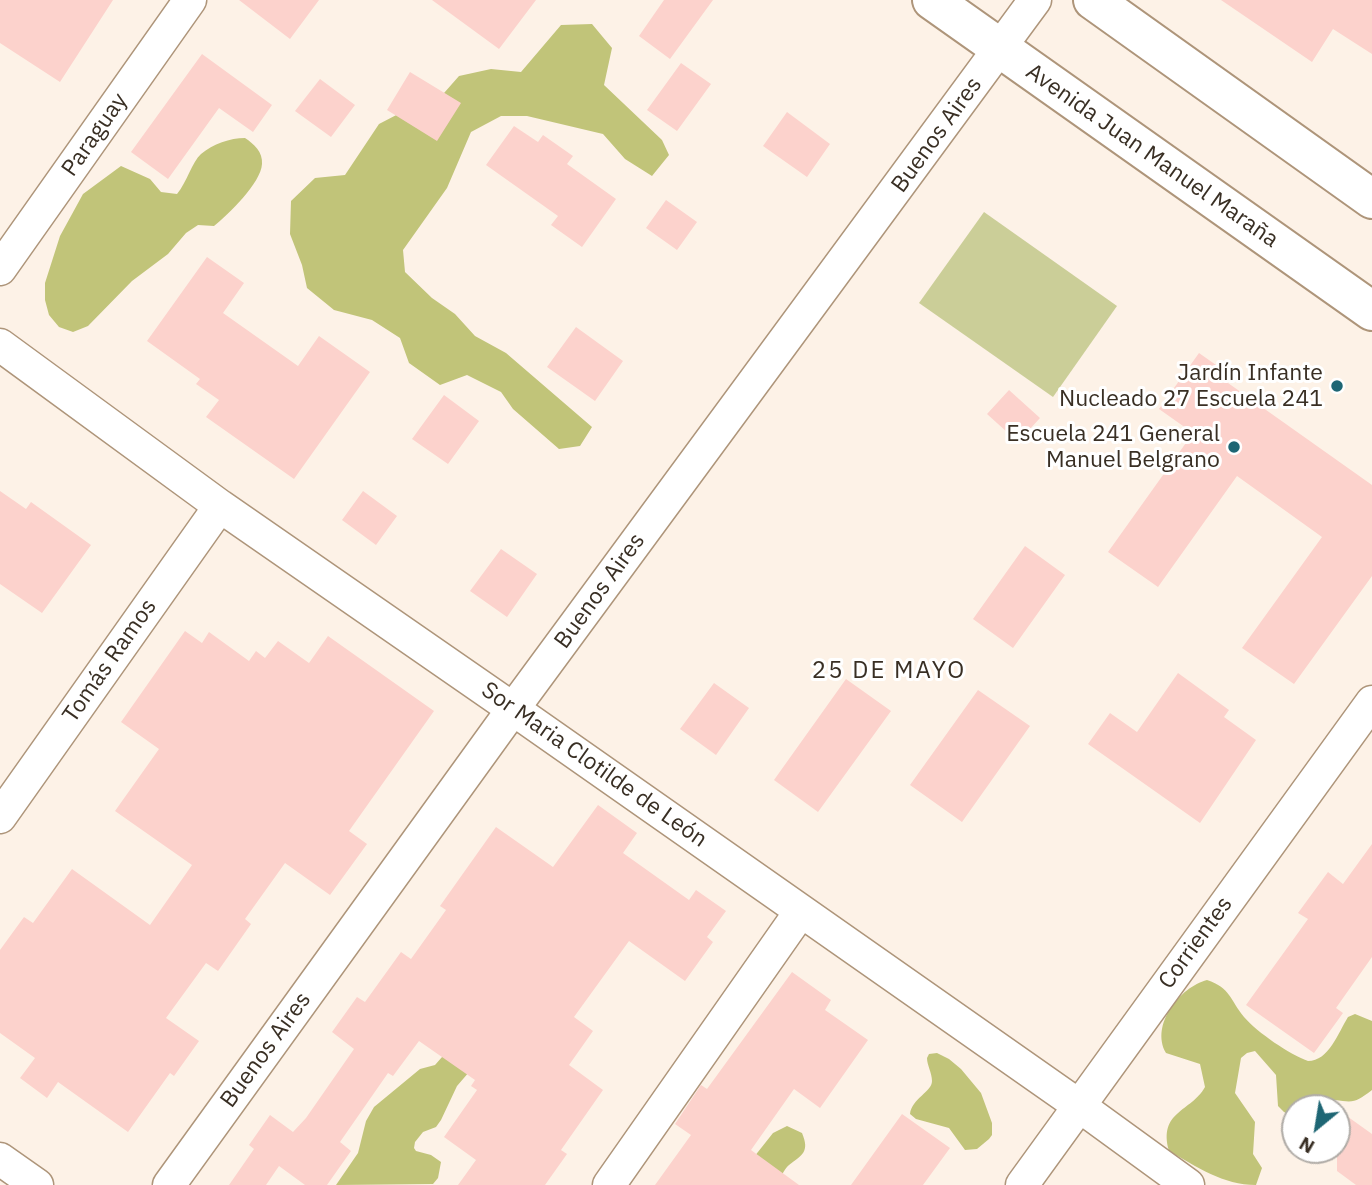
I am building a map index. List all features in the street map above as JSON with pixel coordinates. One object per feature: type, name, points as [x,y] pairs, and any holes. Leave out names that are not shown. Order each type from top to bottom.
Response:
[{"type":"street","name":"Paraguay","points":[[0,269],[190,0]]},
{"type":"street","name":"Avenida Juan Manuel Maraña","points":[[933,0],[1372,312]]},
{"type":"street","name":"Buenos Aires","points":[[169,1185],[513,709],[1035,0]]},
{"type":"street","points":[[1093,0],[1372,199]]},
{"type":"street","name":"Sor Maria Clotilde de León","points":[[0,345],[220,506],[1078,1105],[1188,1185]]},
{"type":"street","name":"Tomás Ramos","points":[[0,817],[220,506]]},
{"type":"street","name":"Corrientes","points":[[1021,1185],[1372,702]]},
{"type":"street","points":[[609,1185],[801,911]]},
{"type":"street","points":[[0,1159],[37,1185]]},
{"type":"green space","points":[[592,24],[612,48],[604,85],[662,140],[669,155],[652,176],[625,159],[603,134],[527,116],[501,116],[471,132],[447,188],[403,250],[405,272],[432,298],[455,314],[475,336],[506,353],[592,427],[580,446],[559,449],[513,409],[501,392],[467,375],[440,385],[409,363],[400,338],[372,320],[334,310],[307,288],[302,265],[290,234],[291,201],[315,178],[345,175],[379,124],[406,110],[437,101],[459,76],[491,69],[521,72],[561,25]]},
{"type":"green space","points":[[245,138],[259,152],[262,164],[256,180],[235,207],[214,226],[198,225],[186,233],[168,254],[132,281],[88,326],[73,332],[59,327],[49,315],[45,300],[45,283],[60,236],[83,194],[121,166],[150,179],[161,192],[177,194],[201,154],[222,142]]},
{"type":"green space","points":[[984,212],[1117,306],[1053,397],[919,303]]},
{"type":"green space","points":[[1207,980],[1221,987],[1257,1030],[1308,1061],[1315,1060],[1327,1051],[1348,1017],[1355,1014],[1372,1021],[1372,1090],[1355,1101],[1351,1101],[1351,1094],[1281,1094],[1281,1109],[1278,1106],[1276,1075],[1255,1051],[1241,1058],[1235,1093],[1255,1122],[1253,1154],[1262,1168],[1256,1185],[1221,1178],[1169,1151],[1167,1138],[1172,1120],[1205,1087],[1200,1064],[1166,1053],[1162,1031],[1170,1009],[1187,990]]},
{"type":"green space","points":[[472,1023],[482,1057],[457,1086],[436,1127],[423,1132],[415,1142],[416,1151],[431,1155],[441,1162],[438,1178],[433,1184],[336,1185],[358,1153],[366,1121],[374,1107],[420,1069],[435,1065]]},
{"type":"green space","points":[[937,1053],[961,1069],[981,1093],[992,1123],[992,1135],[977,1149],[965,1150],[949,1128],[916,1119],[910,1114],[914,1104],[931,1085],[927,1058],[929,1054]]},
{"type":"green space","points":[[787,1126],[802,1133],[805,1149],[785,1169],[777,1185],[754,1157],[773,1133]]},
{"type":"building","points":[[0,0],[113,0],[60,82],[0,43]]},
{"type":"building","points":[[239,0],[319,0],[290,39]]},
{"type":"building","points":[[432,0],[536,0],[499,49]]},
{"type":"building","points":[[664,0],[713,0],[670,59],[639,36]]},
{"type":"building","points":[[1221,0],[1372,0],[1372,54],[1333,29],[1312,62]]},
{"type":"building","points":[[202,54],[272,105],[253,132],[219,108],[168,179],[131,152]]},
{"type":"building","points":[[681,63],[711,84],[677,131],[647,110]]},
{"type":"building","points":[[410,72],[461,103],[437,141],[387,110]]},
{"type":"building","points":[[320,79],[355,105],[331,137],[295,111]]},
{"type":"building","points":[[787,112],[830,144],[807,177],[763,146]]},
{"type":"building","points":[[514,126],[538,142],[543,135],[573,156],[567,164],[616,199],[582,247],[551,225],[558,216],[486,165]]},
{"type":"building","points":[[666,200],[697,222],[677,250],[646,228]]},
{"type":"building","points":[[207,257],[244,283],[223,313],[298,366],[319,336],[370,372],[294,479],[206,417],[219,400],[196,384],[200,379],[147,341]]},
{"type":"building","points":[[576,327],[623,361],[595,401],[547,367]]},
{"type":"building","points":[[1199,353],[1233,377],[1228,383],[1372,485],[1372,576],[1294,684],[1242,648],[1322,537],[1237,476],[1158,587],[1108,552],[1193,433],[1159,409]]},
{"type":"building","points":[[1009,390],[1040,418],[1018,442],[987,414]]},
{"type":"building","points":[[444,395],[479,421],[448,464],[412,439]]},
{"type":"building","points":[[0,491],[26,509],[31,502],[91,545],[42,613],[0,584]]},
{"type":"building","points":[[363,491],[397,516],[376,545],[342,520]]},
{"type":"building","points":[[1025,546],[1065,575],[1013,648],[973,619]]},
{"type":"building","points":[[501,549],[537,574],[507,617],[470,591]]},
{"type":"building","points":[[185,631],[202,643],[209,632],[249,661],[256,651],[265,658],[278,641],[309,663],[328,636],[434,711],[349,831],[367,844],[330,895],[285,863],[245,919],[251,924],[218,971],[206,963],[166,1018],[199,1041],[174,1076],[170,1073],[128,1132],[58,1082],[47,1098],[20,1078],[35,1058],[0,1033],[0,950],[24,917],[33,923],[72,869],[150,925],[192,865],[115,811],[159,749],[121,722]]},
{"type":"building","points":[[1178,673],[1229,710],[1224,717],[1256,740],[1200,823],[1088,744],[1110,713],[1137,732]]},
{"type":"building","points":[[846,679],[891,711],[818,812],[774,780]]},
{"type":"building","points":[[714,683],[749,708],[716,755],[680,729]]},
{"type":"building","points":[[978,690],[1030,726],[962,822],[910,785]]},
{"type":"building","points":[[598,805],[637,833],[623,853],[689,900],[696,890],[726,911],[707,937],[713,942],[685,981],[629,941],[574,1017],[593,1031],[569,1065],[603,1090],[561,1150],[567,1154],[545,1185],[458,1185],[476,1160],[444,1137],[477,1090],[471,1086],[475,1080],[419,1041],[393,1076],[388,1073],[340,1142],[351,1151],[327,1185],[305,1185],[279,1166],[266,1185],[229,1185],[254,1149],[249,1145],[270,1115],[293,1132],[306,1118],[354,1049],[332,1032],[357,997],[365,1002],[401,952],[411,959],[446,910],[440,906],[496,827],[553,867]]},
{"type":"building","points":[[1372,844],[1372,957],[1336,1008],[1343,1013],[1314,1053],[1246,1005],[1308,919],[1298,913],[1328,872],[1343,884]]},
{"type":"building","points":[[792,972],[831,1000],[825,1010],[868,1040],[820,1108],[794,1089],[751,1150],[799,1185],[655,1185],[691,1135],[675,1124],[701,1085],[707,1089]]},
{"type":"building","points":[[902,1114],[950,1148],[923,1185],[851,1185]]},
{"type":"building","points":[[1351,1119],[1372,1134],[1372,1185],[1356,1185],[1337,1171],[1337,1164],[1351,1164]]},
{"type":"place","name":"Jardín Infante Nucleado 27 Escuela 241","points":[[1337,386]]},
{"type":"place","name":"Escuela 241 General Manuel Belgrano","points":[[1234,447]]},
{"type":"district","name":"25 DE MAYO","points":[[889,671]]}]
